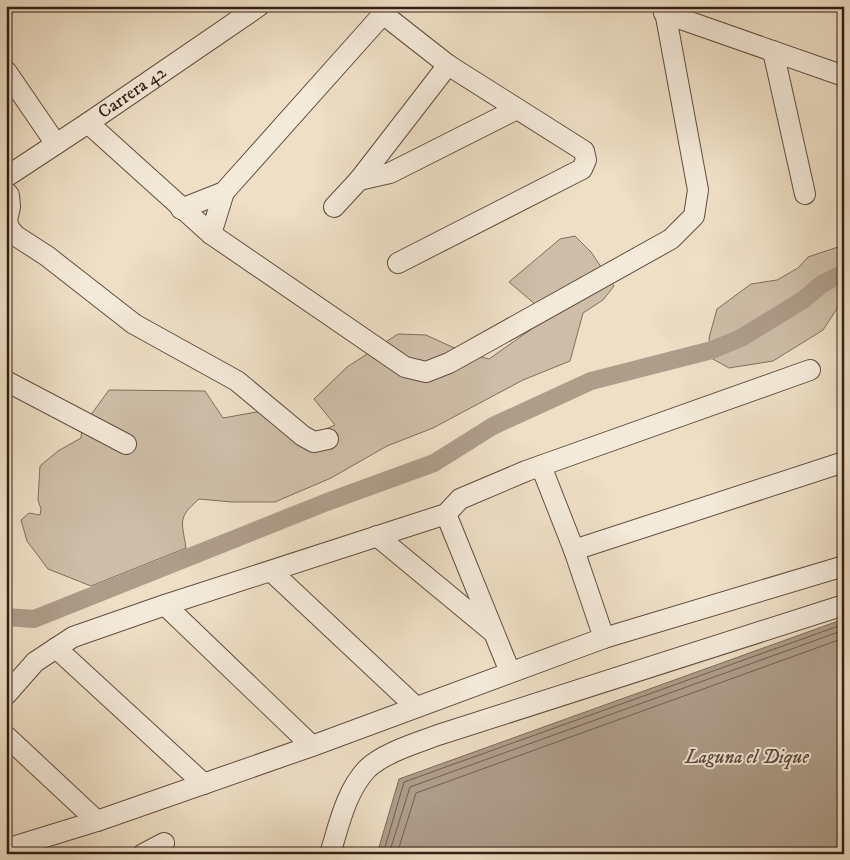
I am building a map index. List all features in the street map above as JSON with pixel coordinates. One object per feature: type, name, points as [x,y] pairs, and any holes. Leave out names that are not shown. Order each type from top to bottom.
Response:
[{"type":"street","name":"Carrera 42","points":[[6,177],[88,123],[246,10]]},
{"type":"street","points":[[211,234],[224,192],[381,10],[448,65],[584,151],[586,160],[582,169],[398,263]]},
{"type":"street","points":[[664,10],[844,76]]},
{"type":"street","points":[[88,123],[211,234],[405,367],[426,372],[448,363],[671,239],[694,216],[698,190],[664,10]]},
{"type":"street","points":[[773,51],[805,194]]},
{"type":"street","points":[[334,207],[359,180],[448,65]]},
{"type":"street","points":[[6,71],[56,144]]},
{"type":"street","points":[[359,180],[390,172],[517,109]]},
{"type":"street","points":[[6,192],[9,195],[10,207],[7,220],[9,228],[16,236],[47,256],[134,324],[237,381],[303,436],[314,442],[328,439]]},
{"type":"street","points":[[182,209],[224,192]]},
{"type":"street","points":[[6,695],[35,662],[73,637],[271,570],[446,514],[460,498],[541,466],[810,370]]},
{"type":"street","points":[[6,381],[126,444]]},
{"type":"street","points":[[574,550],[844,462]]},
{"type":"street","points":[[541,466],[574,550],[604,638]]},
{"type":"street","points":[[446,514],[510,672]]},
{"type":"street","points":[[377,536],[495,634]]},
{"type":"street","points":[[6,849],[97,821],[312,746],[604,638],[844,566]]},
{"type":"street","points":[[271,570],[416,707]]},
{"type":"street","points":[[165,605],[312,746]]},
{"type":"street","points":[[330,854],[352,789],[368,767],[394,751],[844,605]]},
{"type":"street","points":[[56,648],[204,784]]},
{"type":"street","points":[[6,736],[97,821]]},
{"type":"street","points":[[143,854],[164,844]]},
{"type":"shaded area","points":[[575,236],[591,252],[614,286],[603,300],[583,313],[570,361],[523,380],[433,428],[387,446],[331,478],[275,502],[232,502],[199,499],[184,516],[183,532],[186,548],[91,586],[48,569],[27,541],[21,520],[29,513],[40,515],[41,509],[38,500],[40,466],[58,451],[81,438],[82,427],[109,390],[205,391],[223,418],[279,408],[300,440],[335,425],[314,399],[347,367],[398,334],[426,335],[463,352],[489,359],[533,328],[543,311],[509,282],[560,239]]},
{"type":"shaded area","points":[[844,245],[844,298],[823,330],[773,361],[729,368],[711,358],[709,338],[717,309],[751,284],[777,280],[798,268],[808,257]]},
{"type":"water","name":"Laguna el Dique","points":[[844,619],[844,854],[377,854],[399,779]]},
{"type":"waterway","points":[[6,617],[34,619],[327,502],[434,463],[493,426],[591,381],[712,350],[741,338],[803,300],[822,284],[844,273]]}]
